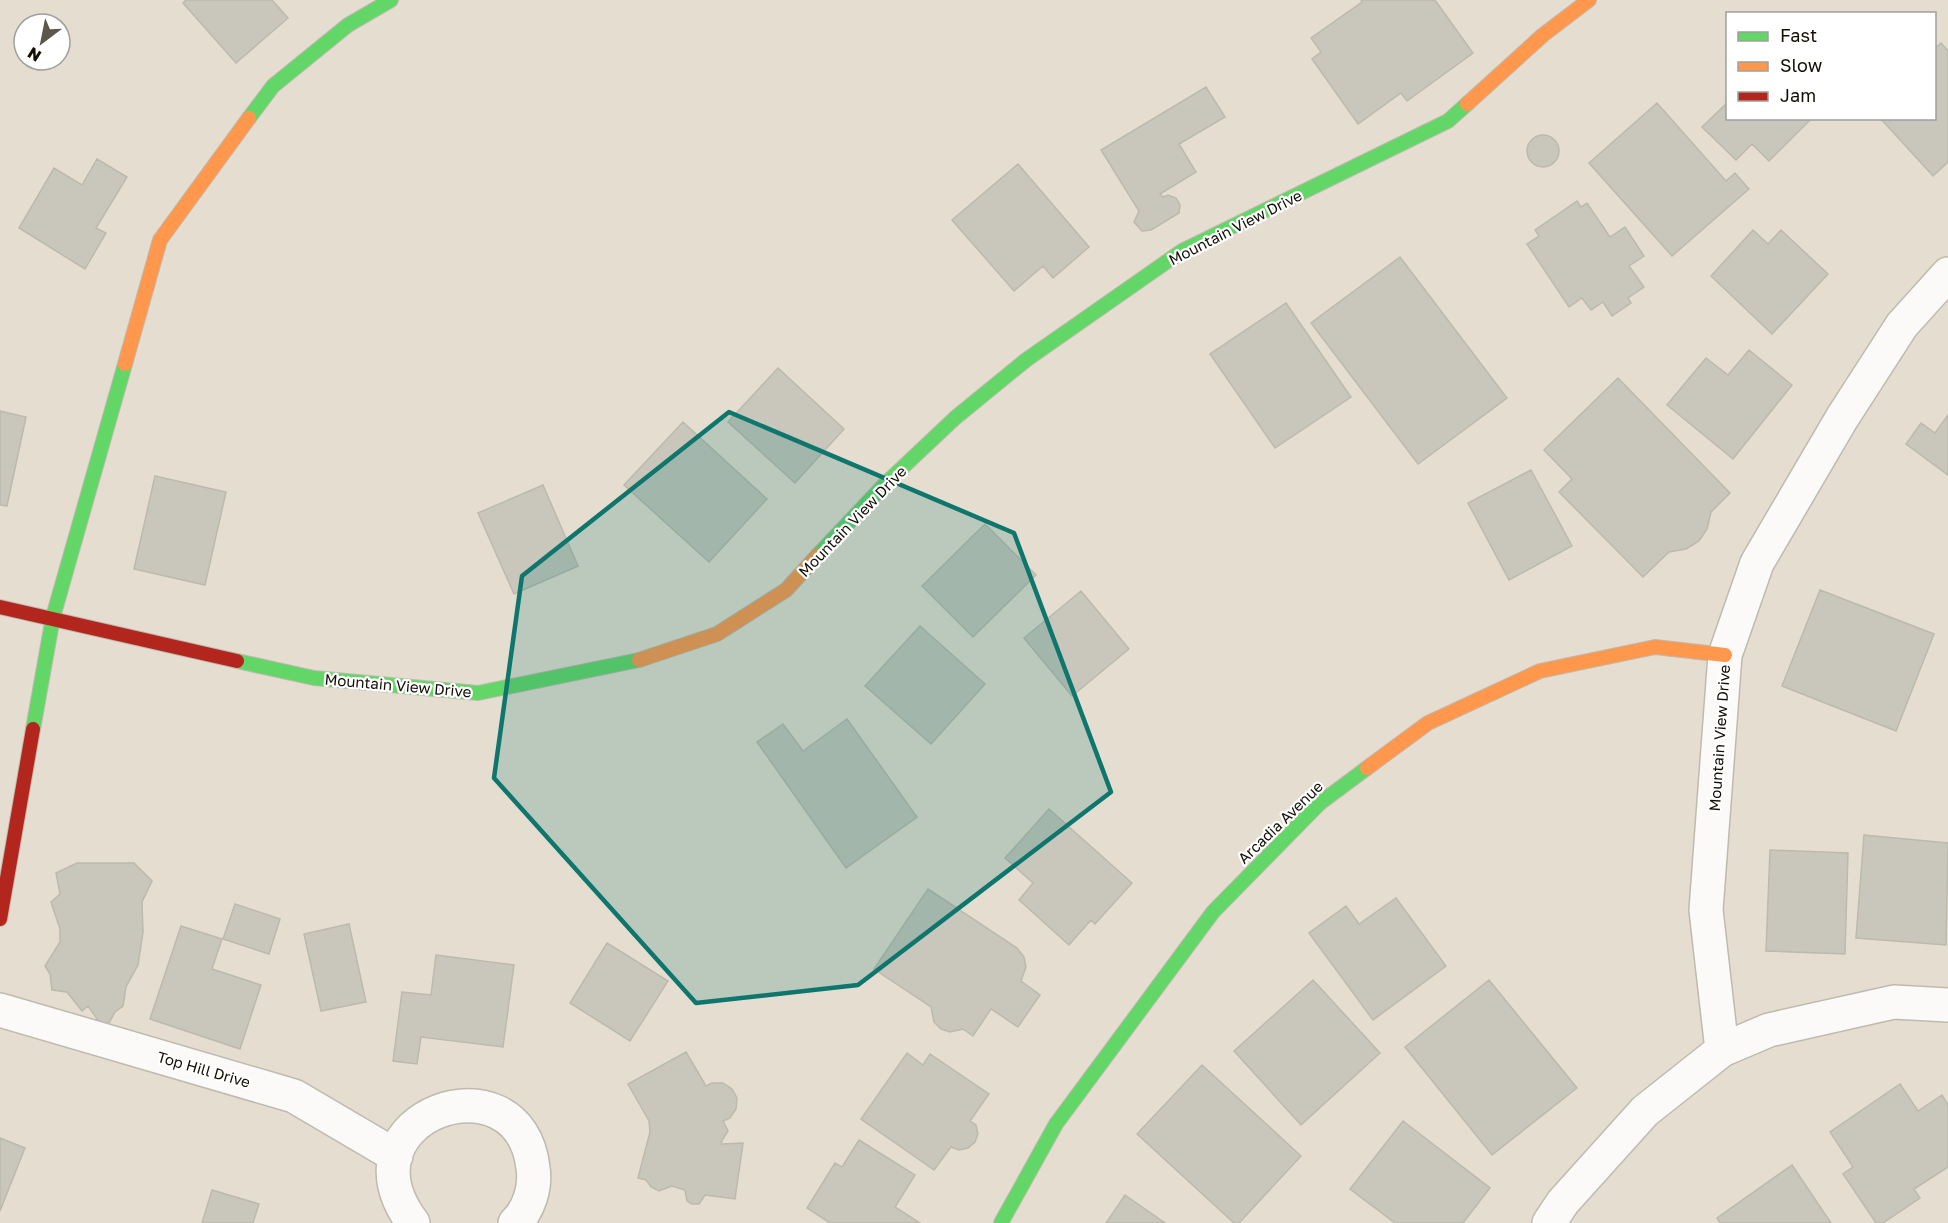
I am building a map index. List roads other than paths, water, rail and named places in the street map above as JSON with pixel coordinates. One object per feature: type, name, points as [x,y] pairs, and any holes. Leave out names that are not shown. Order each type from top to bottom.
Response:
[{"type":"street","points":[[0,919],[52,617],[160,240],[273,86],[348,25],[391,0]]},
{"type":"street","name":"Mountain View Drive","points":[[0,607],[314,678],[478,693],[632,663],[717,634],[786,590],[885,484],[955,418],[1026,360],[1182,251],[1448,121],[1544,35],[1589,0]]},
{"type":"street","name":"Mountain View Drive","points":[[1722,1050],[1706,910],[1725,655],[1757,562],[1829,438],[1902,325],[1948,274]]},
{"type":"street","name":"Arcadia Avenue","points":[[1002,1223],[1056,1124],[1213,912],[1320,803],[1428,723],[1540,671],[1655,647],[1725,655]]},
{"type":"street","points":[[1549,1223],[1563,1202],[1645,1111],[1722,1050],[1770,1030],[1894,1002],[1948,1005]]},
{"type":"street","name":"Top Hill Drive","points":[[0,1010],[294,1096],[396,1156]]},
{"type":"street","points":[[413,1223],[399,1202],[393,1179],[396,1156],[406,1135],[421,1119],[441,1108],[463,1104],[486,1108],[506,1119],[522,1135],[532,1155],[535,1178],[530,1200],[515,1223]]}]
